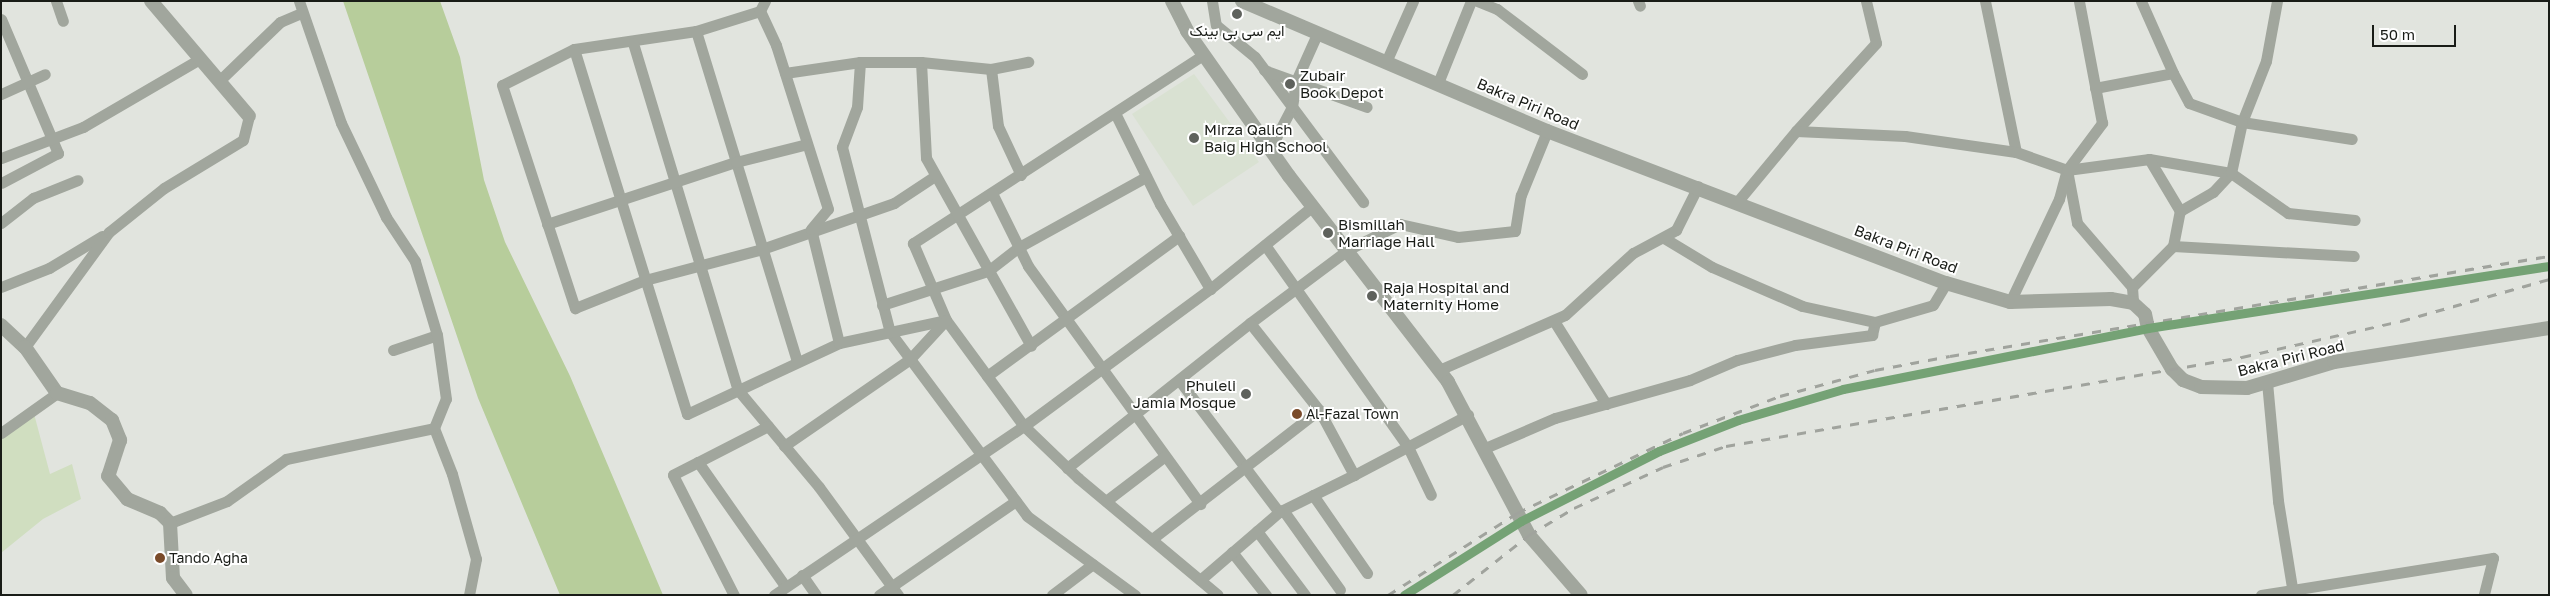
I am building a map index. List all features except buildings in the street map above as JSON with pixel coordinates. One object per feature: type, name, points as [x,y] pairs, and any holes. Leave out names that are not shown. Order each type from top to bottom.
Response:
[{"type":"street","points":[[56,1],[63,21]]},
{"type":"street","points":[[1,287],[49,268],[108,232],[164,188],[243,140],[249,116],[152,1]]},
{"type":"street","points":[[1172,1],[1203,55],[1270,150],[1349,249],[1439,370],[1468,415],[1529,535],[1581,595]]},
{"type":"street","points":[[1212,1],[1216,25],[1264,70],[1363,202]]},
{"type":"street","name":"Bakra Piri Road","points":[[1242,1],[1267,6],[1317,34],[1438,83],[1547,131],[1738,201],[1946,283],[2010,302],[2110,299],[2133,303],[2145,314],[2148,328],[2183,380],[2223,390],[2267,382],[2334,362],[2549,328]]},
{"type":"street","points":[[1386,62],[1413,1]]},
{"type":"street","points":[[1438,83],[1470,1]]},
{"type":"street","points":[[1477,1],[1497,9],[1582,74]]},
{"type":"street","points":[[1738,201],[1796,131],[1876,43],[1866,1]]},
{"type":"street","points":[[1985,1],[2016,152]]},
{"type":"street","points":[[2010,302],[2059,198],[2066,170],[2102,123],[2079,1]]},
{"type":"street","points":[[2140,1],[2189,103],[2242,122],[2352,139]]},
{"type":"street","points":[[2180,210],[2213,192],[2231,173],[2242,122],[2266,61],[2277,1]]},
{"type":"street","points":[[811,229],[828,209],[763,6],[696,31],[633,43],[574,49],[502,85],[575,308],[645,280],[762,249],[811,229],[894,203],[935,176]]},
{"type":"street","points":[[219,81],[280,22],[300,7],[341,123],[386,217],[415,261],[437,335],[446,399],[434,428],[452,474],[476,559],[469,595]]},
{"type":"street","points":[[1,183],[58,153],[53,137],[2,22]]},
{"type":"street","points":[[696,31],[797,362]]},
{"type":"street","points":[[1270,150],[1292,107],[1296,81],[1317,34]]},
{"type":"street","points":[[633,43],[738,390],[855,536],[895,591]]},
{"type":"street","points":[[574,49],[687,414],[839,343],[946,320]]},
{"type":"street","points":[[1203,55],[1021,175],[913,243],[946,320],[1024,426],[1068,468],[1218,595]]},
{"type":"street","points":[[1,158],[84,127],[200,59]]},
{"type":"street","points":[[785,73],[860,62],[921,62],[991,69],[1028,62]]},
{"type":"street","points":[[860,62],[857,107],[842,147],[890,332],[1027,516],[1134,595]]},
{"type":"street","points":[[921,62],[926,158],[956,216],[1031,346]]},
{"type":"street","points":[[991,69],[998,126],[1021,175]]},
{"type":"street","points":[[1264,70],[1367,107]]},
{"type":"street","points":[[2095,88],[2173,73]]},
{"type":"street","points":[[1,94],[45,74]]},
{"type":"street","points":[[1115,113],[1146,177],[1210,289]]},
{"type":"street","points":[[1068,468],[1250,324],[1349,249],[1400,224],[1458,237],[1515,231],[1521,195],[1547,131]]},
{"type":"street","points":[[1796,131],[1906,136],[2016,152],[2066,170],[2149,159],[2231,173],[2288,213],[2354,220]]},
{"type":"street","points":[[547,224],[676,184],[736,162],[807,144]]},
{"type":"street","points":[[2132,287],[2173,246],[2180,210],[2149,159]]},
{"type":"street","points":[[2066,170],[2077,223],[2132,287],[2133,303]]},
{"type":"street","points":[[882,305],[932,286],[988,271],[1019,247],[1146,177]]},
{"type":"street","points":[[1,222],[33,198],[78,180]]},
{"type":"street","points":[[1439,370],[1492,344],[1554,321],[1633,253],[1676,230],[1698,186]]},
{"type":"street","points":[[992,193],[1019,247],[1067,321],[1200,504]]},
{"type":"street","points":[[774,595],[855,536],[980,452],[1024,426],[1210,289],[1314,206]]},
{"type":"street","points":[[811,229],[839,343]]},
{"type":"street","points":[[25,347],[108,232]]},
{"type":"street","points":[[987,376],[1067,321],[1179,236]]},
{"type":"street","points":[[1664,238],[1712,268],[1802,306],[1875,322],[1933,305],[1946,283]]},
{"type":"street","points":[[1265,245],[1408,447],[1430,495]]},
{"type":"street","points":[[2173,246],[2354,256]]},
{"type":"street","points":[[784,446],[910,359],[946,320]]},
{"type":"street","points":[[1554,321],[1606,404]]},
{"type":"street","points":[[1486,448],[1555,418],[1795,345],[1872,335],[1875,322]]},
{"type":"street","points":[[1250,324],[1319,410],[1354,475]]},
{"type":"street","points":[[1,325],[25,347],[57,393],[90,403],[112,420],[120,440],[108,476],[127,499],[160,512],[170,523],[173,578],[186,595]]},
{"type":"street","points":[[393,350],[437,335]]},
{"type":"street","points":[[1179,380],[1248,467],[1340,590]]},
{"type":"street","points":[[2267,382],[2278,501],[2293,591]]},
{"type":"street","points":[[1,433],[57,393]]},
{"type":"street","points":[[1152,539],[1248,467],[1319,410]]},
{"type":"street","points":[[1200,580],[1281,511],[1468,415]]},
{"type":"street","points":[[734,595],[673,475],[768,426]]},
{"type":"street","points":[[170,523],[227,501],[286,459],[434,428]]},
{"type":"street","points":[[1106,501],[1165,456]]},
{"type":"street","points":[[698,462],[785,586]]},
{"type":"street","points":[[1313,495],[1367,573]]},
{"type":"street","points":[[880,595],[895,591],[1016,501]]},
{"type":"street","points":[[1257,531],[1305,595]]},
{"type":"street","points":[[1232,552],[1266,595]]},
{"type":"street","points":[[2261,595],[2493,558],[2484,595]]},
{"type":"street","points":[[1052,595],[1093,564]]},
{"type":"street","points":[[802,574],[816,595]]},
{"type":"shaded area","points":[[343,1],[440,1],[460,57],[484,180],[505,242],[570,376],[663,595],[560,595],[478,398]]},
{"type":"shaded area","name":"Mirza Qalich Baig High School","points":[[1194,74],[1259,162],[1193,206],[1132,114]]},
{"type":"shaded area","points":[[33,410],[50,474],[72,464],[81,499],[43,519],[1,553],[1,433]]},
{"type":"railway","points":[[1388,595],[1517,513],[1683,433],[1780,396],[1875,370],[1950,356],[2549,256]]},
{"type":"railway","points":[[1453,595],[1529,535],[1574,508],[1663,467],[1726,446],[2242,357],[2401,321],[2549,279]]},
{"type":"transit line","points":[[1404,595],[1521,521],[1659,451],[1738,420],[1843,389],[2148,328],[2549,266]]},
{"type":"place","name":"ایم سی بی بینک","points":[[1237,14]]},
{"type":"place","name":"Zubair Book Depot","points":[[1290,84]]},
{"type":"place","name":"Mirza Qalich Baig High School","points":[[1194,138]]},
{"type":"place","name":"Bismillah Marriage Hall","points":[[1328,233]]},
{"type":"place","name":"Raja Hospital and Maternity Home","points":[[1372,296]]},
{"type":"place","name":"Phuleli Jamia Mosque","points":[[1246,394]]},
{"type":"place","name":"Al-Fazal Town","points":[[1297,414]]},
{"type":"place","name":"Tando Agha","points":[[160,558]]}]
